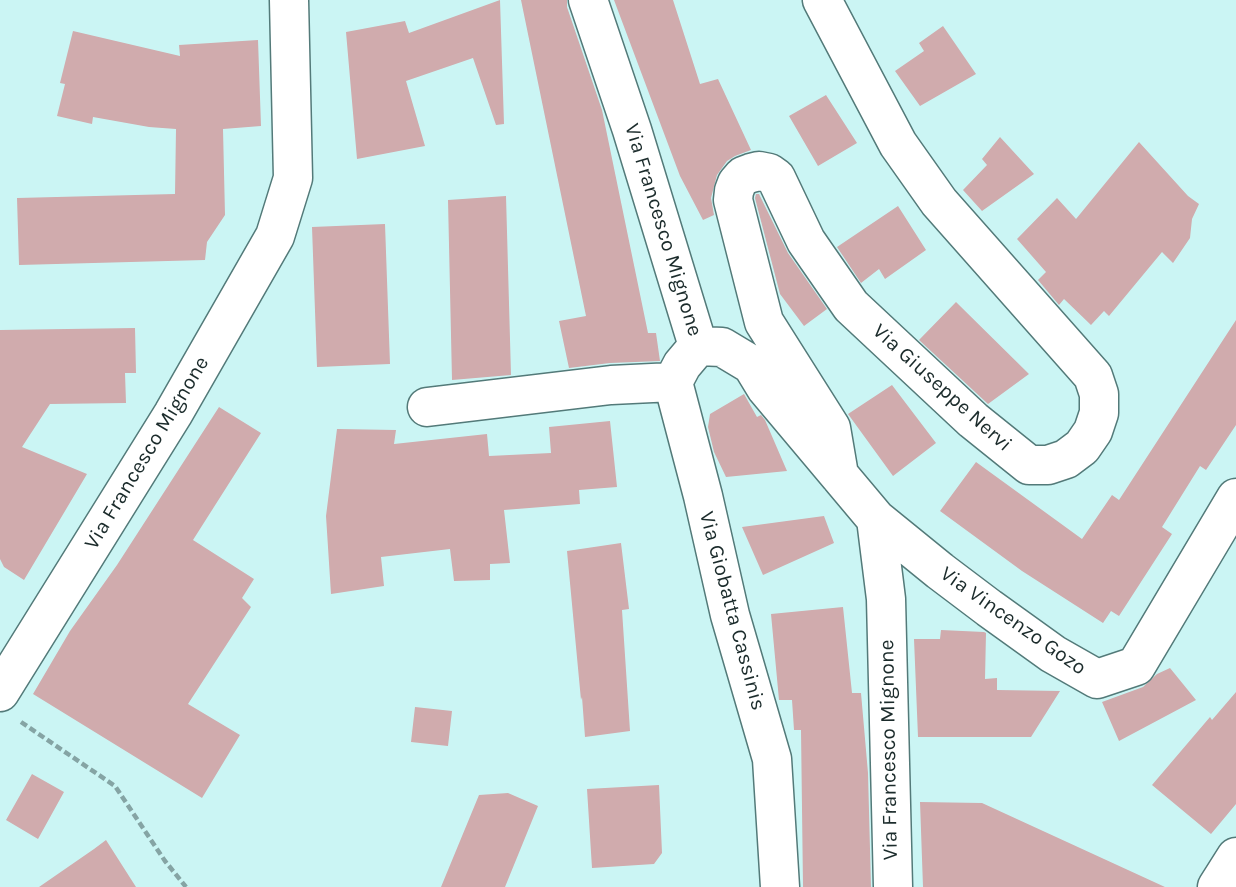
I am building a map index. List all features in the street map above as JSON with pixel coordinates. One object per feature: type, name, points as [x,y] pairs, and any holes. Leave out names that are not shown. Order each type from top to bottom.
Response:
[{"type":"street","name":"Via Francesco Mignone","points":[[9,706],[275,236],[293,178],[289,0]]},
{"type":"street","name":"Via Francesco Mignone","points":[[588,0],[632,130],[698,346],[722,347],[752,365],[766,388],[876,519],[886,599],[893,887]]},
{"type":"street","name":"Via Giuseppe Nervi","points":[[822,0],[898,144],[948,212],[1093,376],[1099,394],[1099,413],[1093,431],[1082,447],[1066,459],[1048,465],[1029,465],[973,420],[851,306],[806,242],[776,178],[760,171],[751,173],[743,176],[737,183],[733,200],[764,322],[831,428],[839,475]]},
{"type":"street","points":[[427,407],[611,385],[673,382],[682,365],[698,346]]},
{"type":"street","name":"Via Giobatta Cassinis","points":[[673,382],[730,615],[772,759],[780,887]]},
{"type":"street","name":"Via Vincenzo Gozo","points":[[876,519],[989,608],[1053,654],[1097,679],[1136,666],[1236,498]]},
{"type":"street","points":[[1217,887],[1236,857]]},
{"type":"path","points":[[9,706],[115,786],[165,861],[186,887]]},
{"type":"building","points":[[500,0],[504,124],[496,125],[473,58],[406,81],[425,146],[357,159],[346,32],[405,21],[409,33]]},
{"type":"building","points":[[521,0],[567,0],[567,7],[602,110],[648,333],[656,333],[660,361],[569,368],[559,321],[586,316]]},
{"type":"building","points":[[614,0],[673,0],[700,84],[718,79],[751,150],[727,161],[717,175],[711,198],[714,215],[703,220],[680,176]]},
{"type":"building","points":[[943,26],[976,74],[920,106],[895,71],[924,51],[919,43]]},
{"type":"building","points":[[73,31],[180,56],[179,45],[258,40],[261,126],[223,129],[225,215],[207,242],[205,260],[19,265],[17,198],[175,194],[176,129],[93,117],[92,124],[57,116],[65,84],[60,83]]},
{"type":"building","points":[[826,95],[857,143],[818,166],[789,116]]},
{"type":"building","points":[[1000,137],[1034,174],[982,211],[963,190],[987,165],[982,159]]},
{"type":"building","points":[[1139,142],[1188,196],[1199,204],[1192,219],[1190,238],[1173,263],[1162,252],[1109,316],[1104,311],[1091,325],[1064,299],[1059,305],[1038,280],[1046,272],[1017,239],[1057,198],[1076,219]]},
{"type":"building","points":[[756,194],[759,194],[788,253],[827,309],[804,326],[780,294]]},
{"type":"building","points":[[506,196],[511,375],[452,380],[448,200]]},
{"type":"building","points":[[898,206],[926,250],[885,279],[879,269],[861,283],[837,247]]},
{"type":"building","points":[[385,224],[390,364],[317,367],[312,227]]},
{"type":"building","points":[[956,302],[1029,374],[988,404],[919,340]]},
{"type":"building","points":[[1236,320],[1236,425],[1206,470],[1200,466],[1162,527],[1172,534],[1119,616],[1111,611],[1103,623],[1022,571],[940,511],[976,462],[1082,539],[1112,495],[1119,500]]},
{"type":"building","points":[[135,328],[136,373],[125,373],[126,403],[50,404],[22,447],[87,474],[24,580],[4,567],[0,559],[0,330]]},
{"type":"building","points":[[892,385],[936,443],[893,476],[848,414]]},
{"type":"building","points":[[744,394],[757,417],[761,415],[765,420],[787,471],[726,477],[714,452],[708,427],[710,414]]},
{"type":"building","points":[[219,407],[261,433],[193,540],[254,579],[242,598],[251,607],[188,704],[240,735],[202,798],[33,694],[70,631],[117,565]]},
{"type":"building","points":[[610,421],[617,487],[579,490],[580,504],[504,510],[510,563],[490,564],[490,580],[454,581],[450,549],[381,557],[384,586],[331,594],[326,516],[337,429],[396,430],[394,444],[487,434],[489,456],[551,453],[549,427]]},
{"type":"building","points":[[824,516],[834,543],[763,575],[742,527]]},
{"type":"building","points":[[621,543],[629,609],[622,610],[630,731],[585,737],[567,551]]},
{"type":"building","points":[[843,607],[852,693],[861,693],[868,773],[871,887],[803,887],[801,730],[794,730],[792,700],[779,700],[771,614]]},
{"type":"building","points":[[941,630],[986,633],[985,679],[997,678],[997,690],[1060,691],[1031,737],[918,737],[914,639],[940,639]]},
{"type":"building","points":[[1170,668],[1196,700],[1119,741],[1102,702],[1143,687],[1157,674]]},
{"type":"building","points":[[1236,692],[1236,804],[1211,834],[1152,785],[1210,717],[1212,720]]},
{"type":"building","points":[[415,707],[452,711],[448,746],[411,742]]},
{"type":"building","points":[[32,774],[64,792],[38,839],[6,820]]},
{"type":"building","points":[[659,785],[662,853],[654,864],[592,868],[587,789]]},
{"type":"building","points":[[508,793],[538,806],[505,887],[441,887],[479,795]]},
{"type":"building","points":[[920,802],[982,803],[1165,887],[923,887]]},
{"type":"building","points":[[106,840],[136,887],[39,887],[94,849]]}]
